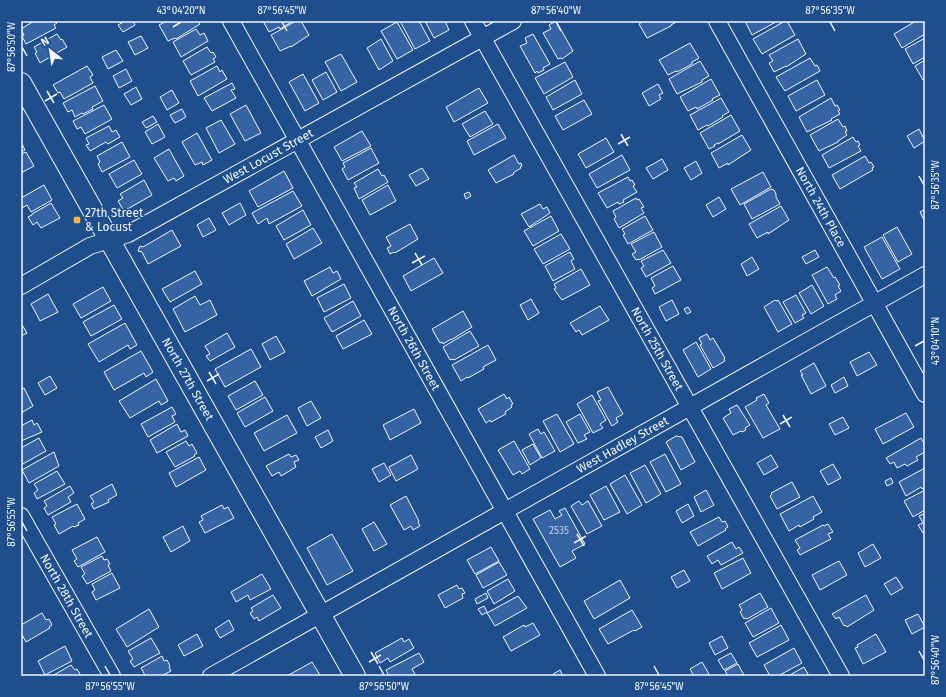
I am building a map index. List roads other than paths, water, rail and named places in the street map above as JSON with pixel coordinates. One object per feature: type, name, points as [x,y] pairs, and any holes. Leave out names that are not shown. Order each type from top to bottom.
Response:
[{"type":"main road","name":"North 27th Street","points":[[21,83],[355,676]]},
{"type":"street","name":"North 26th Street","points":[[231,21],[598,676]]},
{"type":"street","name":"North 25th Street","points":[[473,21],[841,676]]},
{"type":"street","name":"West Locust Street","points":[[21,286],[90,246],[128,234],[513,21]]},
{"type":"street","name":"North 24th Place","points":[[717,21],[925,394]]},
{"type":"street","name":"West Hadley Street","points":[[211,676],[925,275]]},
{"type":"street","name":"North 28th Street","points":[[21,516],[112,676]]},
{"type":"place","name":"27th Street & Locust","points":[[77,220]]}]
